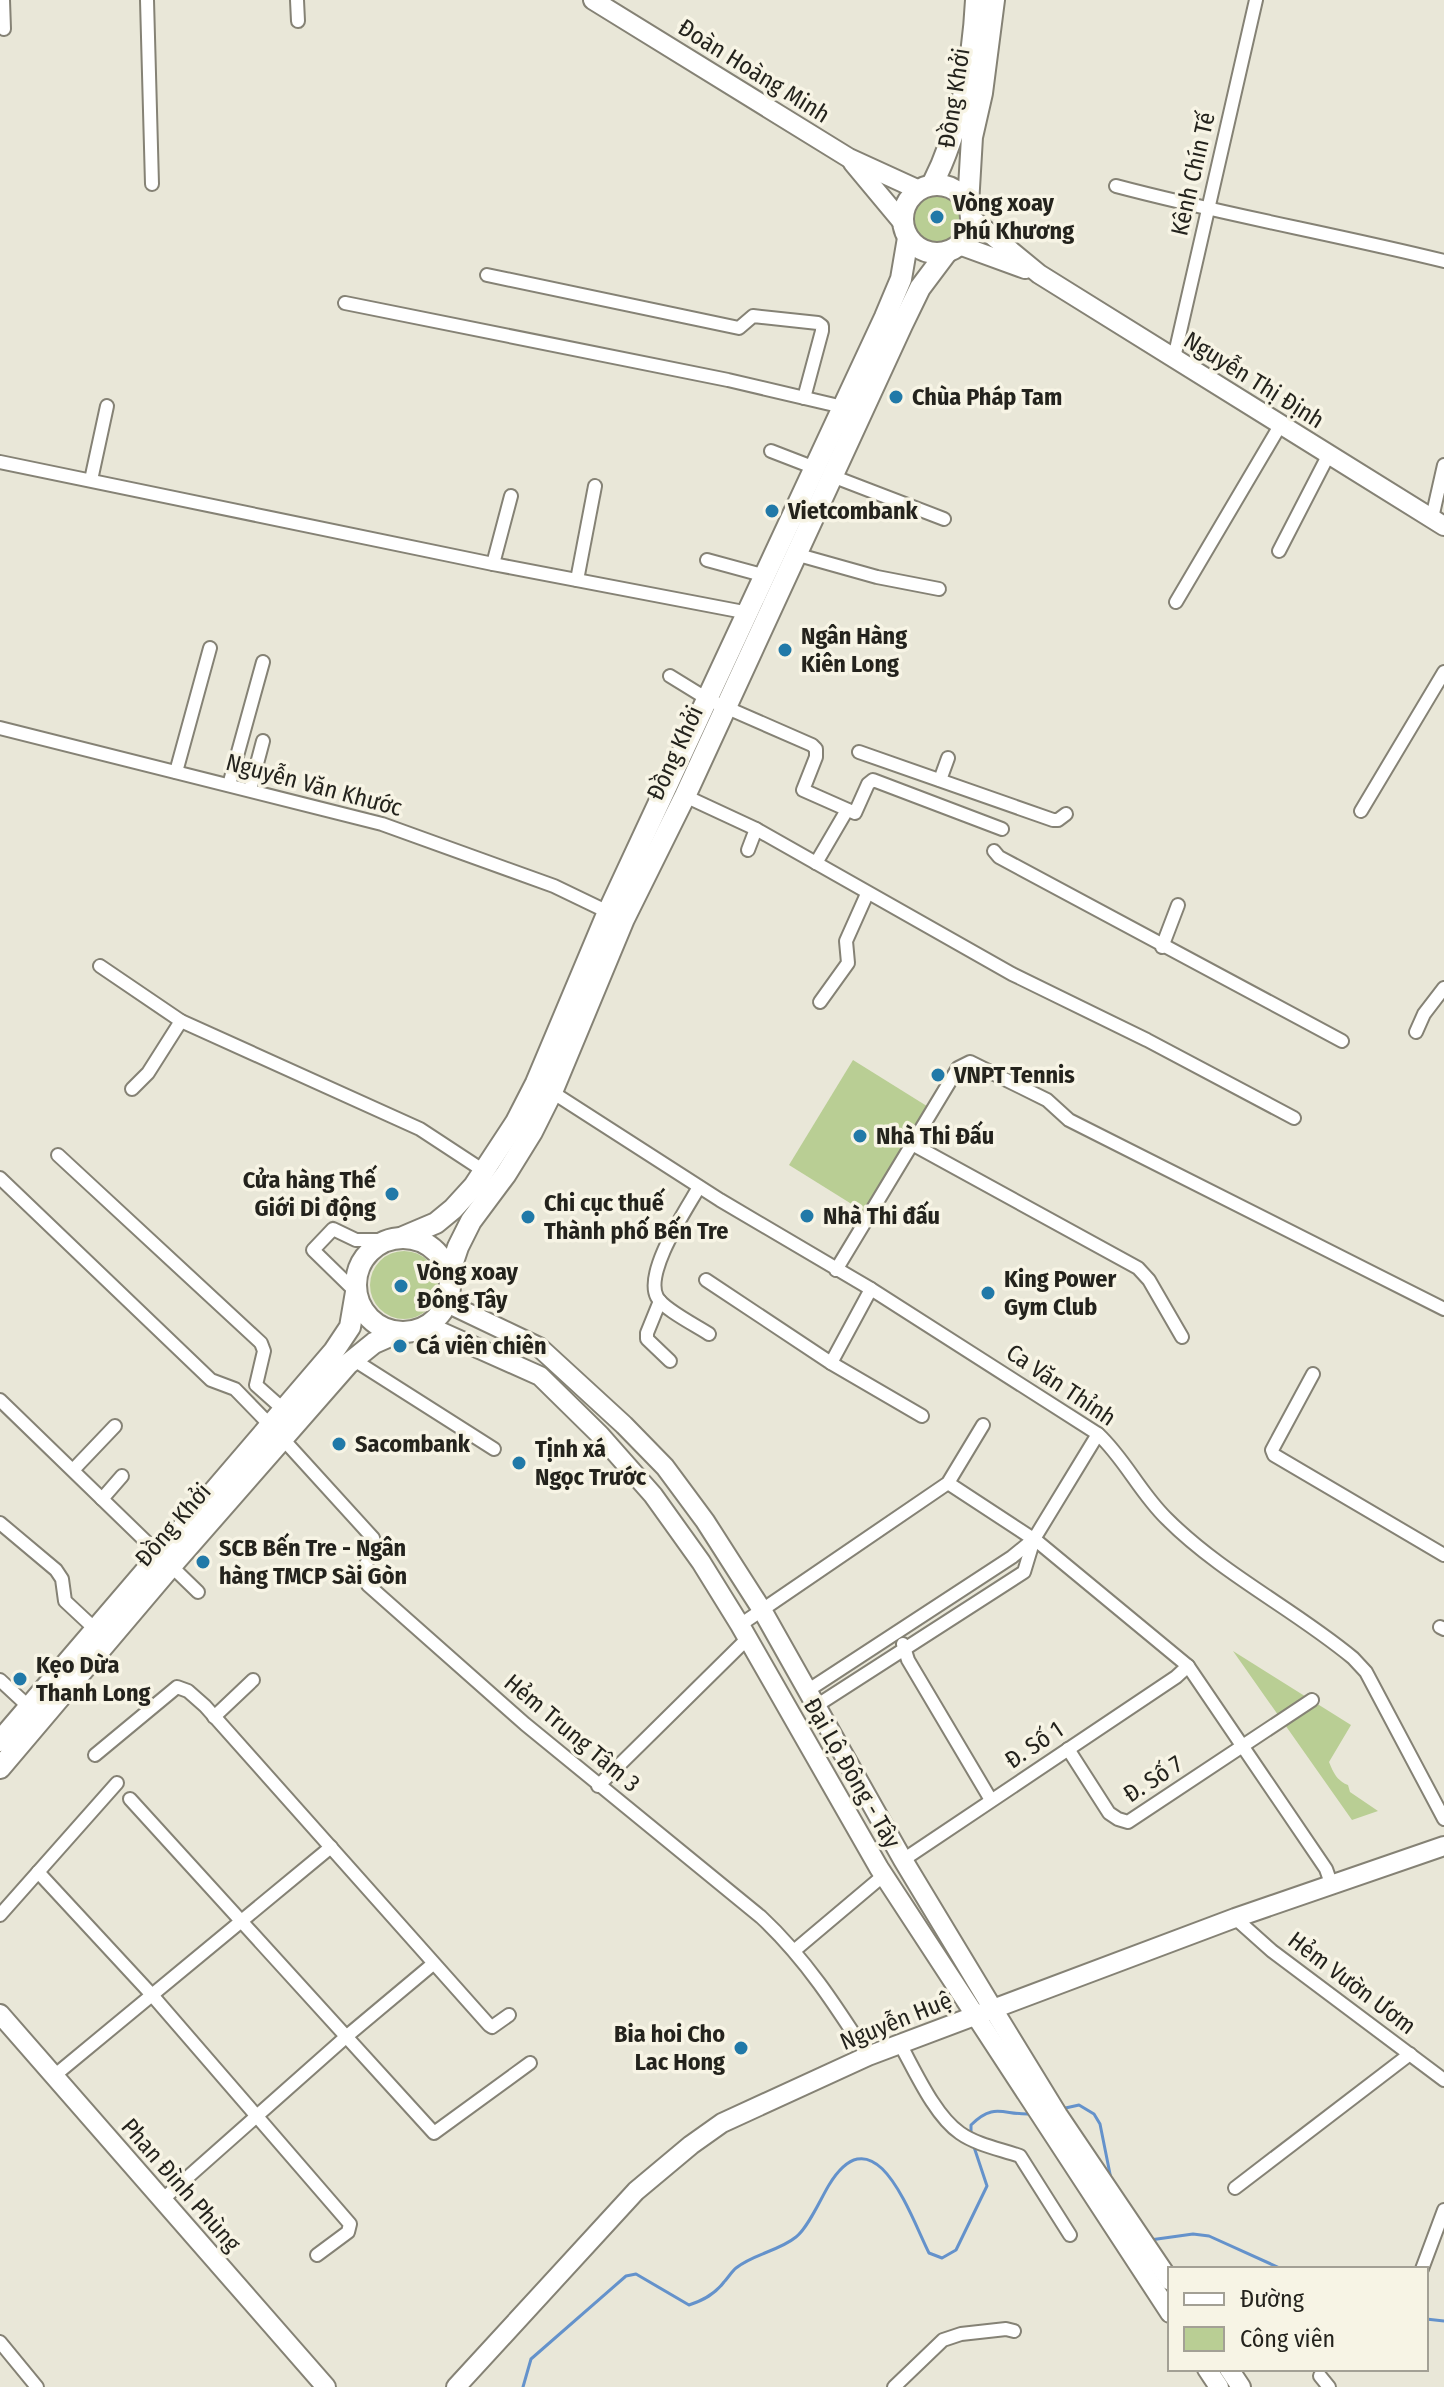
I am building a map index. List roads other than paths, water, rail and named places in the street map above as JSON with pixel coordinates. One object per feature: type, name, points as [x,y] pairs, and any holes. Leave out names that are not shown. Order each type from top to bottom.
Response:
[{"type":"main road","name":"Đồng Khởi","points":[[969,211],[976,0]]},
{"type":"main road","name":"Đồng Khởi","points":[[925,187],[973,91],[994,0]]},
{"type":"main road","points":[[941,185],[957,192],[969,211],[970,228],[953,248],[930,253],[914,245],[905,230],[906,204],[925,187],[941,185]]},
{"type":"main road","name":"Đồng Khởi","points":[[395,1239],[436,1223],[453,1209],[484,1171],[516,1122],[536,1083],[608,912],[795,554],[843,407],[901,279],[905,230]]},
{"type":"main road","name":"Đồng Khởi","points":[[449,1274],[471,1221],[506,1174],[552,1092],[624,919],[685,796],[749,613],[766,576],[920,288],[953,248]]},
{"type":"main road","points":[[395,1239],[419,1240],[433,1248],[449,1274],[451,1289],[447,1303],[428,1326],[414,1331],[399,1332],[371,1320],[356,1292],[362,1260],[373,1248],[395,1239]]},
{"type":"main road","name":"Đồng Khởi","points":[[276,1432],[284,1410],[334,1351],[350,1327],[356,1292]]},
{"type":"main road","name":"Đồng Khởi","points":[[0,1768],[165,1560],[276,1432],[374,1343],[399,1332]]},
{"type":"main road","name":"Đồng Khởi","points":[[0,1741],[95,1629],[165,1560]]},
{"type":"street","points":[[3,0],[4,29]]},
{"type":"street","points":[[147,0],[152,184]]},
{"type":"street","points":[[297,0],[298,21]]},
{"type":"street","name":"Đoàn Hoàng Minh","points":[[593,0],[849,158],[925,187]]},
{"type":"street","name":"Kênh Chín Tế","points":[[1174,358],[1256,0]]},
{"type":"street","name":"Đoàn Hoàng Minh","points":[[849,158],[905,230]]},
{"type":"street","points":[[1116,186],[1207,210],[1307,229],[1444,261]]},
{"type":"street","name":"Nguyễn Thị Định","points":[[969,211],[1039,274],[1438,522]]},
{"type":"street","name":"Nguyễn Thị Định","points":[[953,248],[1039,274]]},
{"type":"street","points":[[487,275],[739,328],[753,316],[818,323],[822,331],[804,398]]},
{"type":"street","points":[[345,303],[843,407]]},
{"type":"street","points":[[91,480],[107,406]]},
{"type":"street","points":[[1176,602],[1281,424]]},
{"type":"street","points":[[771,451],[944,519]]},
{"type":"street","points":[[1279,551],[1329,454]]},
{"type":"street","points":[[0,462],[493,564],[749,613]]},
{"type":"street","points":[[1438,522],[1444,465]]},
{"type":"street","points":[[577,580],[595,486]]},
{"type":"street","points":[[493,564],[511,496]]},
{"type":"street","points":[[795,554],[877,577],[939,589]]},
{"type":"street","points":[[707,560],[766,576]]},
{"type":"street","points":[[176,772],[210,648]]},
{"type":"street","points":[[229,785],[263,662]]},
{"type":"street","points":[[1361,811],[1444,672]]},
{"type":"street","points":[[670,676],[716,704],[812,745],[816,749],[816,757],[803,790],[855,813],[868,784],[873,780],[1002,829]]},
{"type":"street","name":"Nguyễn Văn Khước","points":[[0,728],[382,824],[554,886],[608,912]]},
{"type":"street","points":[[250,790],[263,741]]},
{"type":"street","points":[[859,752],[1053,820],[1066,814]]},
{"type":"street","points":[[940,780],[948,758]]},
{"type":"street","points":[[685,796],[756,829],[974,953],[1294,1118]]},
{"type":"street","points":[[816,863],[847,810]]},
{"type":"street","points":[[748,850],[756,829]]},
{"type":"street","points":[[994,851],[999,857],[1162,947],[1342,1041]]},
{"type":"street","points":[[820,1002],[848,963],[846,941],[867,894]]},
{"type":"street","points":[[1162,947],[1178,905]]},
{"type":"street","points":[[100,966],[181,1021],[420,1129],[484,1171]]},
{"type":"street","points":[[1416,1032],[1424,1014],[1444,988]]},
{"type":"street","points":[[132,1089],[148,1073],[181,1021]]},
{"type":"street","points":[[836,1270],[958,1068],[965,1063],[974,1063],[1054,1104],[1072,1121],[1444,1309]]},
{"type":"street","name":"Ca Văn Thỉnh","points":[[552,1092],[699,1187],[871,1289],[1098,1434],[1115,1450],[1165,1518],[1209,1556],[1353,1658],[1366,1672],[1444,1819]]},
{"type":"street","points":[[912,1144],[1138,1268],[1149,1280],[1182,1337]]},
{"type":"street","points":[[58,1155],[261,1343],[264,1351],[256,1385],[284,1410]]},
{"type":"street","points":[[0,1178],[211,1380],[235,1389],[276,1432]]},
{"type":"street","points":[[699,1187],[656,1268],[654,1286],[660,1301],[709,1334]]},
{"type":"street","points":[[356,1292],[313,1250],[333,1229],[356,1240],[395,1239]]},
{"type":"street","points":[[706,1280],[831,1363],[922,1416]]},
{"type":"street","points":[[831,1363],[871,1289]]},
{"type":"street","points":[[660,1301],[647,1339],[670,1361]]},
{"type":"street","name":"Đại Lộ Đông - Tây","points":[[447,1303],[539,1347],[624,1425],[673,1478],[705,1521],[762,1610],[903,1860],[993,2009],[1055,2109],[1168,2278]]},
{"type":"street","name":"Đại Lộ Đông - Tây","points":[[428,1326],[540,1376],[600,1435],[653,1495],[701,1562],[744,1632],[884,1875],[1168,2310]]},
{"type":"street","points":[[354,1360],[494,1449]]},
{"type":"street","points":[[1313,1374],[1272,1450],[1274,1455],[1444,1555]]},
{"type":"street","points":[[0,1400],[198,1592]]},
{"type":"street","points":[[598,1786],[762,1610],[948,1483],[983,1425]]},
{"type":"street","points":[[74,1469],[115,1426]]},
{"type":"street","name":"Hẻm Trung Tâm 3","points":[[276,1432],[373,1538],[375,1545],[363,1571],[368,1585],[598,1786],[761,1917],[812,1971],[868,2056]]},
{"type":"street","points":[[812,1698],[904,1649],[1024,1572],[1034,1539],[1098,1434]]},
{"type":"street","points":[[102,1499],[122,1476]]},
{"type":"street","points":[[948,1483],[1034,1539],[1188,1666],[1326,1869],[1332,1886]]},
{"type":"street","points":[[0,1523],[56,1570],[62,1579],[65,1601],[95,1629]]},
{"type":"street","points":[[812,1698],[901,1629],[1012,1557],[1034,1539]]},
{"type":"street","points":[[901,1629],[908,1660],[991,1800]]},
{"type":"street","name":"Đ. Số 1","points":[[903,1860],[1188,1666]]},
{"type":"street","points":[[0,1680],[28,1706]]},
{"type":"street","points":[[214,1717],[253,1680]]},
{"type":"street","points":[[95,1755],[177,1687],[188,1691],[489,2025],[492,2027],[509,2015]]},
{"type":"street","points":[[1243,1746],[1312,1700]]},
{"type":"street","name":"Đ. Số 7","points":[[1068,1749],[1109,1813],[1128,1822],[1243,1746]]},
{"type":"street","points":[[0,1915],[117,1783]]},
{"type":"street","points":[[130,1799],[434,2133],[530,2063]]},
{"type":"street","name":"Nguyễn Huệ","points":[[456,2387],[655,2173],[722,2123],[868,2056],[1235,1918],[1444,1846]]},
{"type":"street","points":[[54,2076],[331,1847]]},
{"type":"street","points":[[38,1872],[152,1995],[350,2224],[348,2232],[317,2255]]},
{"type":"street","points":[[795,1950],[884,1875]]},
{"type":"street","name":"Hẻm Vườn Ươm","points":[[1235,1918],[1284,1961],[1444,2080]]},
{"type":"street","points":[[162,2200],[433,1964]]},
{"type":"street","name":"Phan Đình Phùng","points":[[0,2014],[326,2387]]},
{"type":"street","points":[[900,2044],[926,2090],[958,2132],[1020,2156],[1070,2235]]},
{"type":"street","points":[[1235,2188],[1410,2054]]},
{"type":"street","points":[[1423,2267],[1440,2232],[1444,2210]]},
{"type":"street","points":[[894,2387],[935,2346],[951,2336],[1006,2329],[1014,2331]]},
{"type":"street","points":[[0,2342],[37,2387]]},
{"type":"street","points":[[1320,2376],[1329,2387]]},
{"type":"waterway","points":[[1061,2109],[1079,2105],[1094,2114],[1100,2124],[1111,2179]]},
{"type":"waterway","points":[[971,2137],[971,2125],[986,2114],[999,2111],[1030,2114]]},
{"type":"waterway","points":[[523,2387],[531,2359],[626,2276],[636,2274],[689,2305],[704,2299],[717,2290],[734,2269],[782,2246],[801,2233],[829,2185],[846,2165],[861,2159],[876,2164],[889,2177],[929,2253],[942,2258],[956,2250],[987,2186],[973,2144]]},
{"type":"waterway","points":[[1150,2240],[1193,2234],[1209,2236],[1278,2267]]},
{"type":"waterway","points":[[1428,2319],[1444,2321]]},
{"type":"place","name":"Vòng xoay Phú Khương","points":[[937,217]]},
{"type":"place","name":"Chùa Pháp Tam","points":[[896,397]]},
{"type":"place","name":"Vietcombank","points":[[772,511]]},
{"type":"place","name":"Ngân Hàng Kiên Long","points":[[785,650]]},
{"type":"place","name":"VNPT Tennis","points":[[938,1075]]},
{"type":"place","name":"Nhà Thi Đấu","points":[[860,1136]]},
{"type":"place","name":"Cửa hàng Thế Giới Di động","points":[[392,1194]]},
{"type":"place","name":"Nhà Thi đấu","points":[[807,1216]]},
{"type":"place","name":"Chi cục thuế Thành phố Bến Tre","points":[[528,1217]]},
{"type":"place","name":"Vòng xoay Đông Tây","points":[[401,1286]]},
{"type":"place","name":"King Power Gym Club","points":[[988,1293]]},
{"type":"place","name":"Cá viên chiên","points":[[400,1346]]},
{"type":"place","name":"Sacombank","points":[[339,1444]]},
{"type":"place","name":"Tịnh xá Ngọc Trước","points":[[519,1463]]},
{"type":"place","name":"SCB Bến Tre - Ngân hàng TMCP Sài Gòn","points":[[203,1562]]},
{"type":"place","name":"Kẹo Dừa Thanh Long","points":[[20,1679]]},
{"type":"place","name":"Bia hoi Cho Lac Hong","points":[[741,2048]]}]
